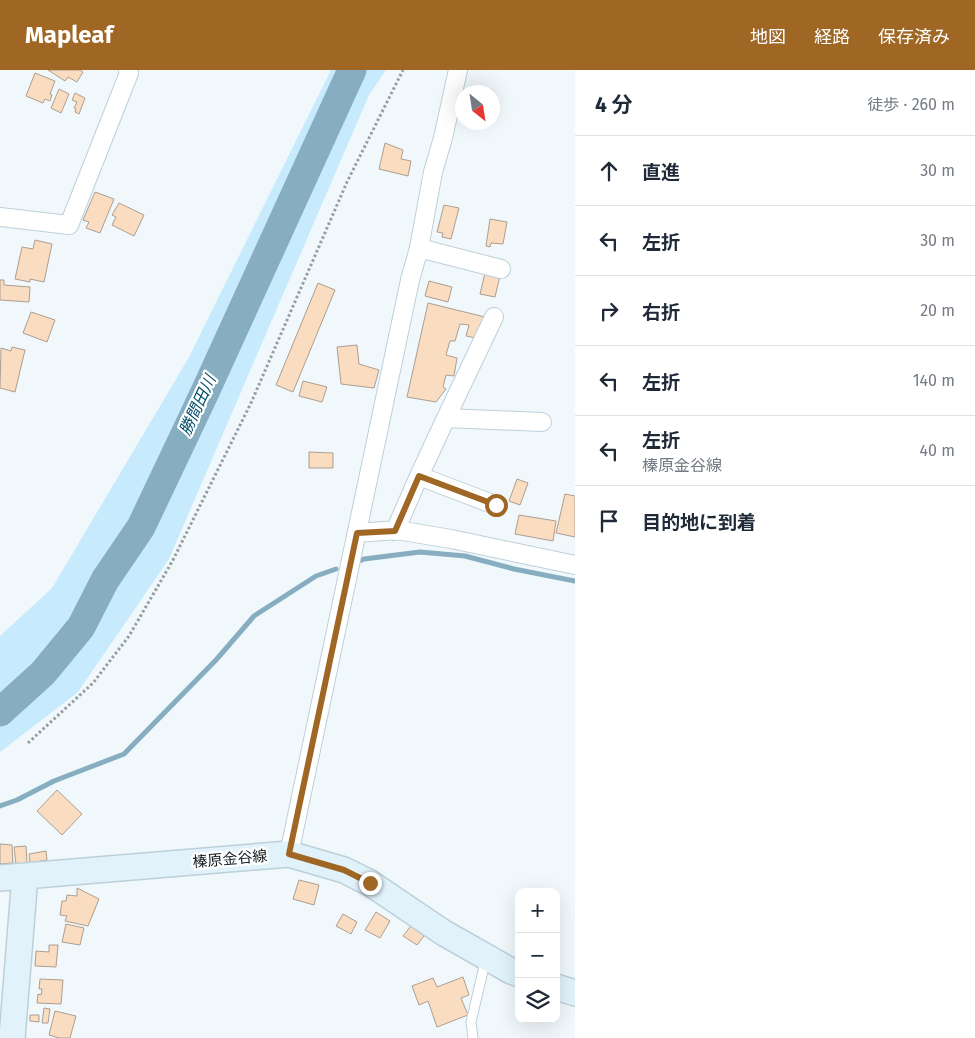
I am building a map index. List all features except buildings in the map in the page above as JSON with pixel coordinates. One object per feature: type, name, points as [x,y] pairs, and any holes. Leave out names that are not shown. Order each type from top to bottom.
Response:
[{"type":"main road","name":"榛原金谷線","points":[[0,878],[289,854],[344,870],[370,883],[444,932],[515,972]]},
{"type":"main road","points":[[12,1038],[25,876]]},
{"type":"main road","points":[[560,988],[575,993]]},
{"type":"street","points":[[0,217],[69,225],[129,73],[128,70]]},
{"type":"street","points":[[289,854],[410,280],[420,248],[433,172],[443,138],[458,70]]},
{"type":"street","points":[[420,248],[501,269]]},
{"type":"street","points":[[395,531],[494,317]]},
{"type":"street","points":[[446,418],[542,422]]},
{"type":"street","points":[[419,476],[496,505]]},
{"type":"street","points":[[357,533],[395,531],[451,540],[575,565]]},
{"type":"lane","points":[[473,1038],[471,1022],[486,957]]},
{"type":"path","points":[[28,743],[93,683],[129,636],[173,560],[252,403],[289,312],[346,182],[403,70]]},
{"type":"shaded area","points":[[331,70],[386,70],[369,95],[169,559],[78,692],[0,752],[0,636],[52,588],[188,359]]},
{"type":"waterway","name":"勝間田川","points":[[0,712],[43,673],[81,627],[105,580],[141,527],[205,392],[352,70]]},
{"type":"waterway","points":[[357,562],[364,559],[420,552],[465,556],[514,569],[575,581]]},
{"type":"waterway","points":[[0,806],[17,800],[54,781],[124,754],[216,660],[254,616],[316,576],[336,569]]},
{"type":"route","points":[[370,883],[344,870],[289,854],[357,533],[395,531],[419,476],[496,505]]}]
